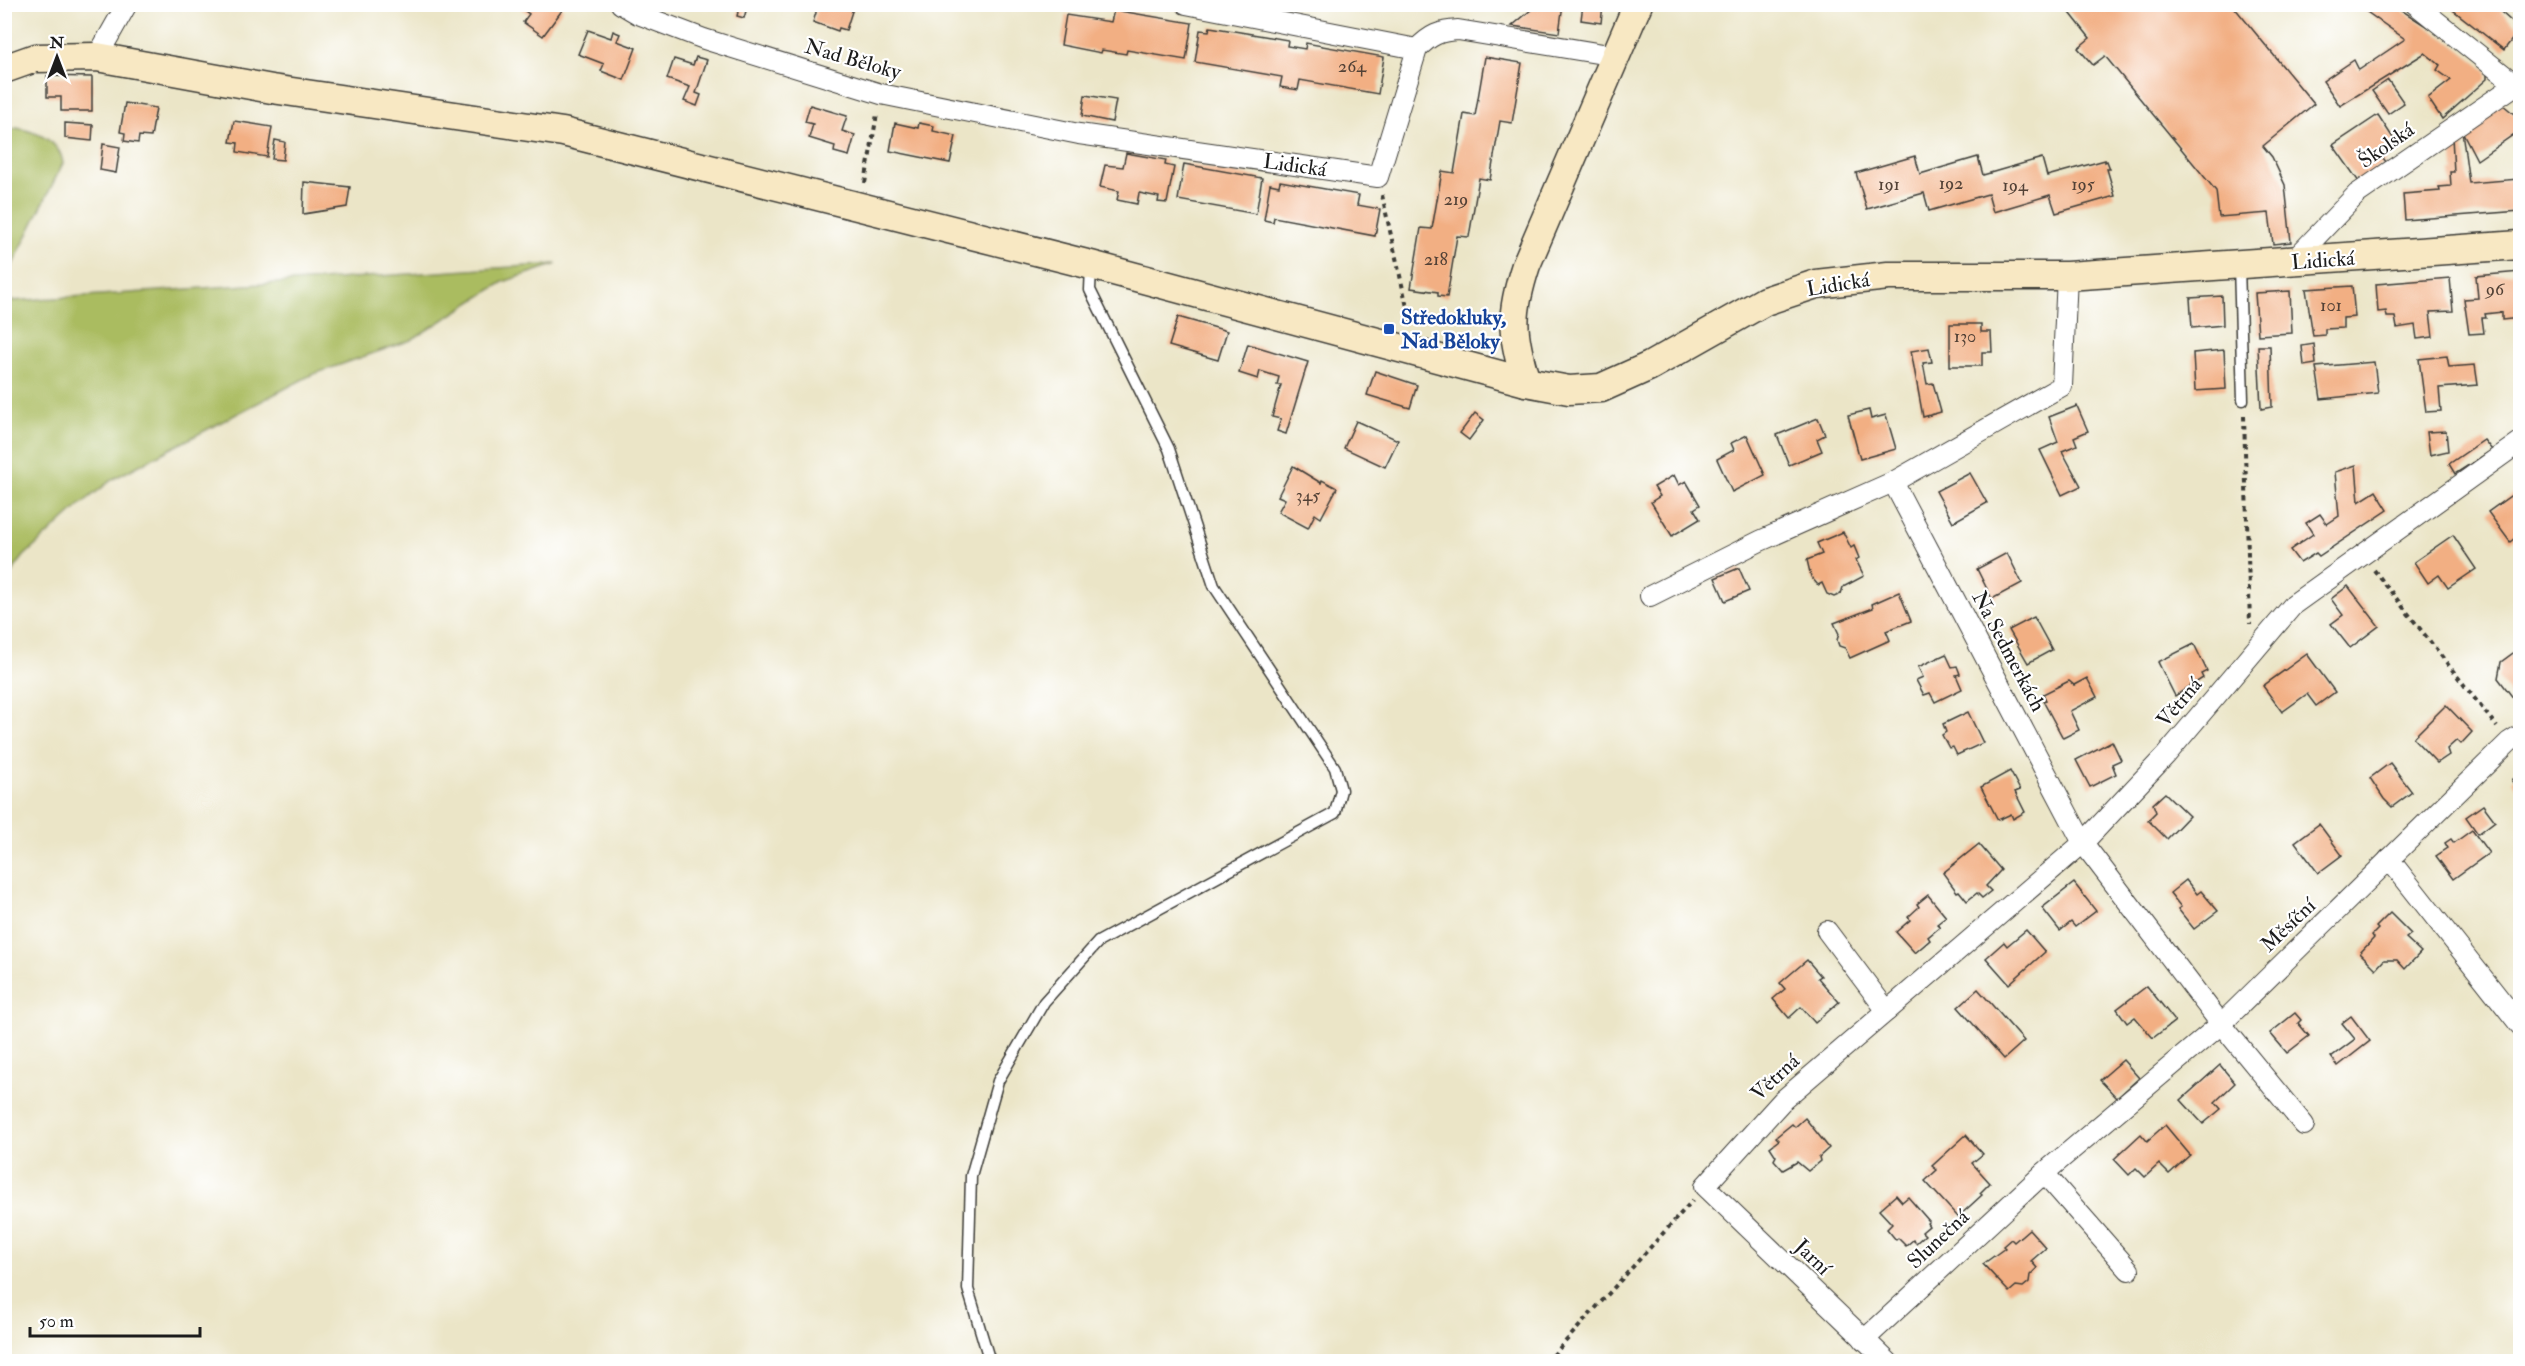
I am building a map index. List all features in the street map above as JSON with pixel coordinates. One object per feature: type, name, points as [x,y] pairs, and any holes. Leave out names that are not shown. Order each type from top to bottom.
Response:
[{"type":"street","points":[[97,57],[127,4]]},
{"type":"street","name":"Nad Běloky","points":[[621,4],[638,14],[704,39],[881,94],[1079,134]]},
{"type":"street","points":[[1186,4],[1417,49]]},
{"type":"street","points":[[1526,382],[1515,346],[1513,320],[1515,298],[1526,265],[1638,4]]},
{"type":"street","points":[[2415,4],[2519,85]]},
{"type":"street","points":[[1378,177],[1417,49],[1440,31],[1458,30],[1615,56]]},
{"type":"street","points":[[4,56],[36,58]]},
{"type":"street","name":"Lidická","points":[[4,69],[36,58],[97,57],[272,89],[562,132],[1091,265],[1526,382],[1569,390],[1601,388],[1650,366],[1766,301],[1816,284],[1888,276],[2067,276],[2520,245]]},
{"type":"street","name":"Školská","points":[[2292,262],[2356,194],[2519,85]]},
{"type":"street","name":"Lidická","points":[[1079,134],[1378,177]]},
{"type":"street","points":[[1650,596],[1760,541],[1893,482],[2062,386],[2067,276]]},
{"type":"street","name":"Větrná","points":[[1705,1186],[1783,1100],[2083,843],[2166,755],[2294,604],[2520,442]]},
{"type":"street","name":"Na Sedmerkách","points":[[1893,482],[2083,843]]},
{"type":"street","name":"Měsíční","points":[[2221,1024],[2515,738]]},
{"type":"street","points":[[2083,843],[2221,1024],[2304,1125]]},
{"type":"street","points":[[2389,859],[2520,1025]]},
{"type":"street","points":[[1827,930],[1887,1011]]},
{"type":"street","name":"Slunečná","points":[[1864,1340],[2044,1173],[2221,1024]]},
{"type":"street","points":[[2044,1173],[2129,1270]]},
{"type":"street","name":"Jarní","points":[[1705,1186],[1888,1362]]},
{"type":"lane","points":[[990,1362],[968,1289],[971,1176],[998,1081],[1044,1002],[1098,942],[1335,813],[1341,790],[1335,768],[1214,586],[1169,449],[1090,290],[1091,265]]},
{"type":"lane","points":[[2239,266],[2243,400]]},
{"type":"path","points":[[860,207],[881,94]]},
{"type":"path","points":[[1378,177],[1416,352]]},
{"type":"path","points":[[2243,400],[2251,655]]},
{"type":"path","points":[[2362,554],[2515,738]]},
{"type":"path","points":[[1547,1362],[1705,1186]]},
{"type":"green space","points":[[17,128],[40,135],[52,143],[61,155],[63,163],[5,280],[5,132]]},
{"type":"green space","points":[[557,264],[503,282],[411,340],[311,375],[113,479],[80,505],[24,556],[5,581],[5,305],[12,301]]},
{"type":"building","points":[[515,4],[557,4],[563,9],[543,36],[523,22],[529,14]]},
{"type":"building","points":[[740,4],[748,4],[744,18],[737,16]]},
{"type":"building","points":[[815,4],[854,5],[846,30],[839,28],[838,31],[813,22],[816,13]]},
{"type":"building","points":[[1538,4],[1563,4],[1559,33],[1512,26]]},
{"type":"building","points":[[1583,4],[1603,4],[1601,23],[1581,20]]},
{"type":"building","points":[[2063,4],[2236,4],[2234,7],[2314,104],[2263,146],[2272,157],[2285,185],[2291,242],[2273,244],[2269,213],[2219,217],[2216,191],[2105,56],[2093,65],[2078,48],[2090,38]]},
{"type":"building","points":[[2457,4],[2506,4],[2501,12],[2520,29],[2504,50],[2453,10]]},
{"type":"building","points":[[2357,5],[2401,6],[2398,8],[2446,39],[2487,71],[2487,79],[2442,119],[2428,98],[2451,80],[2437,70],[2440,65],[2425,53],[2340,106],[2323,81],[2354,60],[2359,70],[2405,39]]},
{"type":"building","points":[[1114,10],[1192,23],[1186,60],[1127,50],[1126,54],[1102,50],[1101,53],[1061,45],[1066,15],[1111,22]]},
{"type":"building","points":[[1210,27],[1288,40],[1287,46],[1305,49],[1306,43],[1384,57],[1378,94],[1300,80],[1298,90],[1280,87],[1282,77],[1195,62],[1200,30],[1209,31]]},
{"type":"building","points":[[588,30],[611,38],[613,31],[620,34],[617,41],[636,48],[624,80],[601,71],[604,64],[578,54]]},
{"type":"building","points":[[696,57],[707,60],[696,93],[701,95],[697,106],[684,101],[690,87],[667,79],[674,59],[693,65]]},
{"type":"building","points":[[1485,57],[1522,63],[1512,123],[1500,121],[1490,180],[1479,178],[1469,237],[1457,236],[1447,297],[1438,296],[1438,292],[1411,288],[1421,228],[1432,229],[1442,171],[1454,173],[1464,114],[1475,116]]},
{"type":"building","points":[[47,76],[92,77],[92,111],[61,111],[61,97],[47,97]]},
{"type":"building","points":[[2388,80],[2404,103],[2388,114],[2372,91]]},
{"type":"building","points":[[1085,95],[1116,100],[1112,122],[1082,116]]},
{"type":"building","points":[[125,103],[156,108],[151,137],[139,136],[138,143],[124,141],[125,133],[120,132]]},
{"type":"building","points":[[2502,104],[2520,119],[2520,130],[2477,160],[2462,131]]},
{"type":"building","points":[[810,105],[847,116],[842,131],[855,135],[849,156],[834,152],[835,146],[809,138],[813,124],[805,122]]},
{"type":"building","points":[[2378,115],[2395,141],[2379,152],[2386,162],[2359,182],[2333,145]]},
{"type":"building","points":[[234,121],[272,127],[267,157],[237,152],[238,143],[230,142]]},
{"type":"building","points":[[65,123],[93,125],[92,141],[65,138]]},
{"type":"building","points":[[895,123],[918,128],[919,123],[934,126],[933,131],[956,136],[950,163],[890,151]]},
{"type":"building","points":[[2462,131],[2469,183],[2519,179],[2520,211],[2405,220],[2403,194],[2440,191],[2439,187],[2451,186],[2450,172],[2454,172],[2452,137]]},
{"type":"building","points":[[275,140],[285,142],[283,160],[272,159]]},
{"type":"building","points":[[103,144],[120,147],[116,173],[100,170]]},
{"type":"building","points":[[1126,153],[1166,160],[1165,165],[1174,167],[1167,203],[1158,202],[1159,197],[1139,193],[1137,204],[1117,200],[1119,191],[1100,187],[1105,165],[1123,167]]},
{"type":"building","points":[[1915,156],[1920,174],[1978,157],[1983,175],[2042,158],[2047,176],[2105,160],[2110,169],[2107,169],[2115,196],[2056,213],[2050,195],[1993,212],[1988,194],[1929,211],[1924,193],[1867,209],[1856,173]]},
{"type":"building","points":[[1184,164],[1262,178],[1256,214],[1178,200]]},
{"type":"building","points":[[1280,181],[1359,195],[1357,205],[1380,209],[1375,236],[1274,217],[1273,222],[1264,220],[1270,184],[1279,186]]},
{"type":"building","points":[[304,182],[350,187],[347,207],[303,214]]},
{"type":"building","points":[[2520,272],[2520,318],[2502,320],[2502,312],[2485,314],[2486,318],[2482,318],[2484,333],[2469,334],[2464,299],[2478,298],[2476,276]]},
{"type":"building","points":[[2450,278],[2453,311],[2430,312],[2433,337],[2417,339],[2415,325],[2397,328],[2395,317],[2387,317],[2386,311],[2378,312],[2376,284]]},
{"type":"building","points":[[2352,286],[2355,317],[2343,318],[2343,328],[2325,329],[2325,335],[2313,336],[2306,289]]},
{"type":"building","points":[[2290,291],[2292,333],[2258,335],[2255,293]]},
{"type":"building","points":[[2222,296],[2223,325],[2192,328],[2190,298]]},
{"type":"building","points":[[1178,317],[1227,331],[1218,360],[1169,346]]},
{"type":"building","points":[[1950,324],[1981,324],[1981,332],[1991,332],[1992,352],[1982,352],[1982,366],[1950,366]]},
{"type":"building","points":[[1248,344],[1308,362],[1286,434],[1277,431],[1281,419],[1272,417],[1281,385],[1277,385],[1279,377],[1260,371],[1258,379],[1239,373]]},
{"type":"building","points":[[2314,344],[2316,364],[2304,366],[2302,346]]},
{"type":"building","points":[[2258,346],[2270,346],[2272,407],[2261,409]]},
{"type":"building","points":[[1929,348],[1932,362],[1923,363],[1927,384],[1933,383],[1941,412],[1923,417],[1911,351]]},
{"type":"building","points":[[2224,350],[2226,389],[2195,391],[2193,353]]},
{"type":"building","points":[[2447,356],[2449,367],[2475,365],[2478,385],[2439,388],[2441,411],[2426,412],[2419,359]]},
{"type":"building","points":[[2374,362],[2378,393],[2321,399],[2316,367]]},
{"type":"building","points":[[1375,371],[1417,385],[1410,408],[1367,395]]},
{"type":"building","points":[[2077,406],[2088,431],[2074,437],[2077,445],[2062,451],[2081,486],[2062,495],[2040,450],[2058,442],[2049,417]]},
{"type":"building","points":[[1869,410],[1871,419],[1886,415],[1896,449],[1860,459],[1848,415]]},
{"type":"building","points":[[1475,413],[1484,420],[1469,440],[1460,433]]},
{"type":"building","points":[[1818,418],[1825,435],[1817,439],[1822,451],[1789,465],[1777,435]]},
{"type":"building","points":[[1356,421],[1398,440],[1385,467],[1344,448]]},
{"type":"building","points":[[2446,431],[2448,451],[2430,455],[2427,432]]},
{"type":"building","points":[[1747,435],[1765,475],[1732,492],[1717,459],[1734,450],[1731,443]]},
{"type":"building","points":[[2484,440],[2492,450],[2455,474],[2449,464]]},
{"type":"building","points":[[2356,465],[2359,502],[2376,491],[2388,510],[2319,556],[2316,553],[2300,563],[2290,550],[2313,534],[2306,523],[2320,514],[2327,524],[2339,516],[2335,472]]},
{"type":"building","points":[[1293,466],[1321,483],[1322,480],[1337,488],[1321,518],[1315,514],[1308,528],[1278,512],[1285,499],[1278,496]]},
{"type":"building","points":[[1970,473],[1987,503],[1953,522],[1936,491]]},
{"type":"building","points":[[1674,475],[1679,485],[1686,481],[1700,505],[1694,509],[1700,519],[1672,536],[1651,502],[1660,496],[1654,487]]},
{"type":"building","points":[[2520,489],[2520,534],[2510,542],[2488,512]]},
{"type":"building","points":[[1843,532],[1851,548],[1854,546],[1859,558],[1856,560],[1864,576],[1843,587],[1841,594],[1834,597],[1827,594],[1822,583],[1818,585],[1811,577],[1807,560],[1822,554],[1817,543]]},
{"type":"building","points":[[2453,535],[2476,569],[2448,588],[2439,575],[2428,583],[2414,562]]},
{"type":"building","points":[[2007,553],[2022,583],[1992,599],[1977,569]]},
{"type":"building","points":[[1739,568],[1749,591],[1725,601],[1715,578]]},
{"type":"building","points":[[2348,586],[2379,626],[2350,648],[2331,624],[2343,615],[2331,599]]},
{"type":"building","points":[[1899,592],[1911,621],[1886,631],[1890,640],[1850,658],[1845,648],[1839,646],[1837,640],[1839,634],[1834,623],[1873,608],[1872,604]]},
{"type":"building","points":[[2034,617],[2052,650],[2028,663],[2009,630]]},
{"type":"building","points":[[2194,644],[2207,671],[2201,674],[2203,678],[2175,696],[2158,662]]},
{"type":"building","points":[[2520,648],[2520,694],[2514,699],[2498,678],[2501,662]]},
{"type":"building","points":[[1946,654],[1952,667],[1957,666],[1960,674],[1956,675],[1962,689],[1935,702],[1930,693],[1924,695],[1916,680],[1923,677],[1918,667]]},
{"type":"building","points":[[2307,654],[2335,692],[2316,706],[2307,694],[2282,712],[2263,686]]},
{"type":"building","points":[[2087,678],[2097,697],[2070,711],[2079,730],[2063,738],[2043,701],[2046,700],[2043,694],[2069,681],[2074,685]]},
{"type":"building","points":[[2446,705],[2472,732],[2461,744],[2457,740],[2447,749],[2449,755],[2437,763],[2413,738]]},
{"type":"building","points":[[1968,712],[1983,743],[1957,755],[1953,747],[1949,748],[1942,735],[1946,732],[1943,724]]},
{"type":"building","points":[[2112,741],[2121,760],[2112,764],[2116,774],[2090,787],[2076,760]]},
{"type":"building","points":[[2390,763],[2412,792],[2392,807],[2370,778]]},
{"type":"building","points":[[2010,771],[2020,790],[2015,792],[2025,812],[2013,819],[2011,814],[1998,820],[1981,787]]},
{"type":"building","points":[[2520,774],[2520,791],[2512,780]]},
{"type":"building","points":[[2165,793],[2189,816],[2167,839],[2148,820],[2156,812],[2153,804]]},
{"type":"building","points":[[2483,805],[2495,821],[2478,834],[2466,817]]},
{"type":"building","points":[[2319,824],[2342,855],[2318,873],[2295,842]]},
{"type":"building","points":[[2472,830],[2489,853],[2453,879],[2436,856],[2448,848],[2445,843],[2451,839],[2454,843]]},
{"type":"building","points":[[1979,844],[2001,870],[1986,886],[1991,891],[1982,898],[1977,893],[1967,901],[1943,873]]},
{"type":"building","points":[[2186,880],[2197,894],[2201,891],[2218,911],[2194,929],[2178,909],[2181,907],[2170,893]]},
{"type":"building","points":[[2074,883],[2096,911],[2075,927],[2071,922],[2060,931],[2042,908]]},
{"type":"building","points":[[1928,895],[1946,917],[1937,924],[1940,927],[1928,937],[1930,940],[1915,953],[1896,932],[1910,920],[1908,917],[1919,907],[1917,904]]},
{"type":"building","points":[[2390,913],[2411,934],[2406,938],[2421,952],[2405,969],[2397,960],[2384,960],[2376,969],[2360,953],[2374,938],[2372,935],[2378,929],[2376,927]]},
{"type":"building","points":[[2026,930],[2045,952],[2009,984],[1986,958],[2004,942],[2007,946]]},
{"type":"building","points":[[1807,960],[1821,976],[1818,978],[1839,1002],[1815,1023],[1801,1007],[1789,1018],[1773,999],[1785,989],[1780,983]]},
{"type":"building","points":[[2147,986],[2175,1021],[2153,1038],[2135,1017],[2127,1023],[2117,1009]]},
{"type":"building","points":[[1978,989],[2024,1041],[2004,1059],[1958,1007]]},
{"type":"building","points":[[2295,1013],[2301,1020],[2298,1023],[2309,1036],[2287,1053],[2270,1033]]},
{"type":"building","points":[[2351,1016],[2370,1041],[2338,1066],[2331,1057],[2355,1039],[2342,1023]]},
{"type":"building","points":[[2123,1060],[2139,1078],[2117,1098],[2100,1080]]},
{"type":"building","points":[[2220,1065],[2235,1083],[2215,1102],[2221,1109],[2203,1124],[2181,1100]]},
{"type":"building","points":[[1805,1118],[1829,1148],[1819,1157],[1820,1161],[1808,1171],[1797,1162],[1783,1170],[1774,1160],[1776,1156],[1770,1147],[1779,1140],[1776,1137],[1792,1124],[1795,1127]]},
{"type":"building","points":[[2165,1125],[2190,1155],[2169,1174],[2159,1164],[2145,1177],[2136,1168],[2129,1175],[2114,1159],[2141,1134],[2147,1141]]},
{"type":"building","points":[[1966,1135],[1983,1154],[1972,1163],[1990,1183],[1980,1193],[1982,1195],[1958,1217],[1925,1181],[1937,1170],[1932,1166]]},
{"type":"building","points":[[1896,1195],[1902,1202],[1908,1197],[1929,1221],[1927,1223],[1929,1226],[1922,1232],[1925,1235],[1916,1243],[1913,1240],[1906,1246],[1898,1238],[1896,1240],[1887,1229],[1892,1224],[1879,1210]]},
{"type":"building","points":[[2029,1229],[2046,1248],[2031,1261],[2037,1268],[2030,1275],[2029,1282],[2023,1287],[2016,1286],[2009,1292],[1983,1264],[2005,1248],[2003,1246],[2011,1239],[2014,1242]]},
{"type":"place","name":"Středokluky, Nad Běloky","points":[[1389,329]]}]
